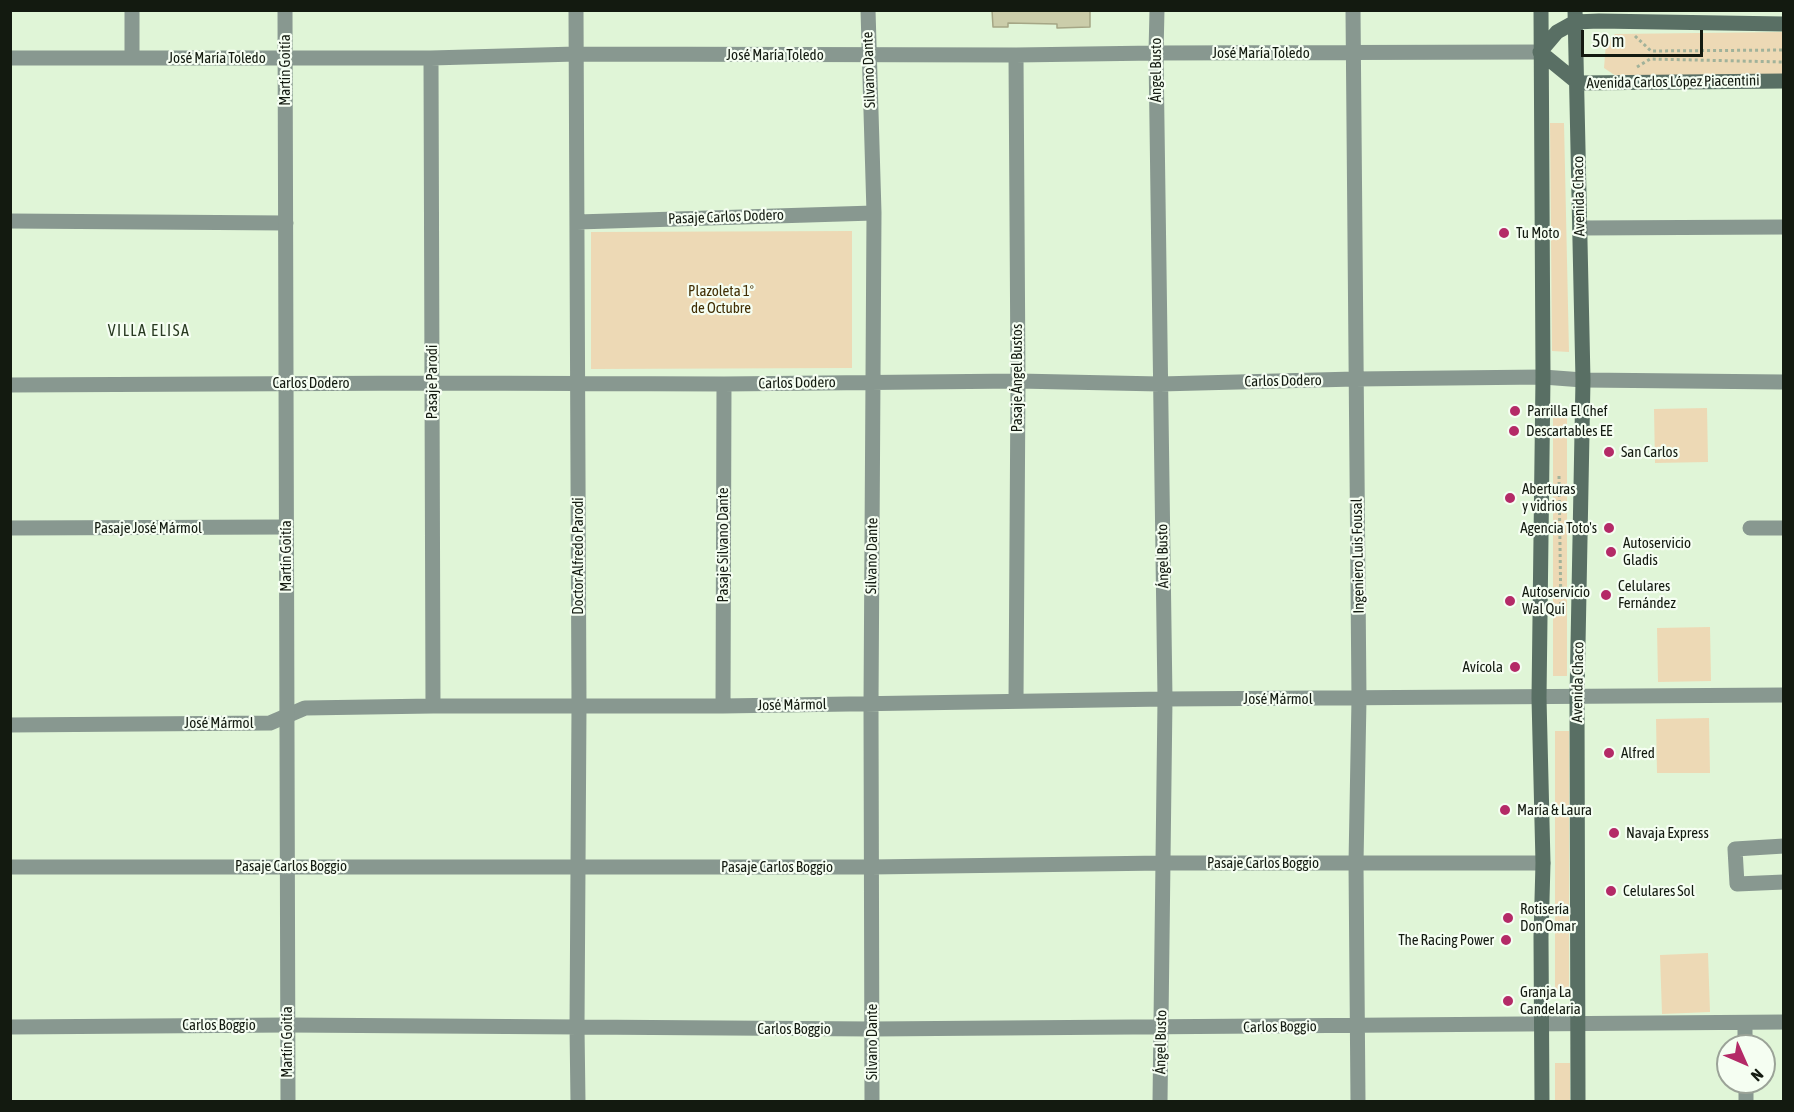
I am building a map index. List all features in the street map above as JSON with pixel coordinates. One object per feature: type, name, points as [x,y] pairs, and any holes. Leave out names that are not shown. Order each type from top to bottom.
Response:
[{"type":"main road","points":[[1541,10],[1544,377],[1539,698],[1543,863],[1542,1101]]},
{"type":"main road","points":[[1540,52],[1575,16],[1599,21],[1621,22],[1784,24]]},
{"type":"main road","name":"Avenida Chaco","points":[[1575,16],[1583,380],[1577,698],[1578,1101]]},
{"type":"main road","name":"Avenida Carlos López Piacentini","points":[[1540,52],[1578,83],[1784,81]]},
{"type":"street","points":[[132,10],[132,57]]},
{"type":"street","name":"Martín Goitía","points":[[285,10],[285,716],[288,1101]]},
{"type":"street","name":"Doctor Alfredo Parodi","points":[[576,10],[578,1101]]},
{"type":"street","name":"Silvano Dante","points":[[868,10],[874,213],[871,704],[872,1101]]},
{"type":"street","name":"Ángel Busto","points":[[1157,10],[1165,699],[1160,1101]]},
{"type":"street","name":"Ingeniero Luis Fousal","points":[[1353,10],[1359,699],[1356,863],[1358,1101]]},
{"type":"street","name":"José María Toledo","points":[[10,58],[1540,52]]},
{"type":"street","name":"Pasaje Ángel Bustos","points":[[1016,701],[1017,55]]},
{"type":"street","name":"Pasaje Parodi","points":[[431,58],[434,706]]},
{"type":"street","name":"Pasaje Carlos Dodero","points":[[577,222],[874,213]]},
{"type":"street","points":[[10,221],[286,223]]},
{"type":"street","points":[[1580,228],[1784,227]]},
{"type":"street","name":"Carlos Dodero","points":[[10,385],[432,382],[724,384],[1018,381],[1160,384],[1544,377],[1583,380],[1784,382]]},
{"type":"street","name":"Pasaje Silvano Dante","points":[[723,706],[724,384]]},
{"type":"street","name":"Pasaje José Mármol","points":[[10,528],[286,527]]},
{"type":"street","points":[[1750,528],[1784,528]]},
{"type":"street","name":"José Mármol","points":[[10,724],[270,723],[305,708],[1784,695]]},
{"type":"street","points":[[1784,846],[1736,849],[1737,884],[1784,882]]},
{"type":"street","name":"Pasaje Carlos Boggio","points":[[10,867],[871,867],[1163,863],[1543,863]]},
{"type":"street","name":"Carlos Boggio","points":[[10,1027],[287,1025],[872,1029],[1784,1022]]},
{"type":"street","points":[[1744,1023],[1744,1034]]},
{"type":"path","points":[[1621,22],[1651,51],[1784,50]]},
{"type":"path","points":[[1632,69],[1650,59],[1784,62]]},
{"type":"path","points":[[1559,473],[1562,615]]},
{"type":"green space","points":[[1783,32],[1783,76],[1616,76],[1604,68],[1606,43],[1615,34]]},
{"type":"green space","points":[[1550,123],[1564,123],[1569,352],[1552,351]]},
{"type":"green space","name":"Plazoleta 1° de Octubre","points":[[852,231],[852,368],[591,369],[591,232]]},
{"type":"green space","points":[[1707,408],[1708,462],[1655,463],[1654,409]]},
{"type":"green space","points":[[1553,410],[1567,410],[1567,676],[1553,676]]},
{"type":"green space","points":[[1710,627],[1711,681],[1658,682],[1657,628]]},
{"type":"green space","points":[[1709,718],[1710,773],[1657,773],[1656,719]]},
{"type":"green space","points":[[1555,731],[1569,731],[1569,998],[1555,997]]},
{"type":"green space","points":[[1708,953],[1710,1012],[1662,1014],[1660,955]]},
{"type":"green space","points":[[1555,1063],[1570,1063],[1570,1101],[1555,1101]]},
{"type":"building","points":[[992,10],[1090,10],[1090,27],[1057,28],[1057,24],[1008,23],[1008,27],[993,27]]},
{"type":"place","name":"Tu Moto","points":[[1504,233]]},
{"type":"place","name":"Parrilla El Chef","points":[[1515,411]]},
{"type":"place","name":"Descartables EE","points":[[1514,431]]},
{"type":"place","name":"San Carlos","points":[[1609,452]]},
{"type":"place","name":"Aberturas y vidrios","points":[[1510,498]]},
{"type":"place","name":"Agencia Toto's","points":[[1609,528]]},
{"type":"place","name":"Autoservicio Gladis","points":[[1611,552]]},
{"type":"place","name":"Celulares Fernández","points":[[1606,595]]},
{"type":"place","name":"Autoservicio Wal Qui","points":[[1510,601]]},
{"type":"place","name":"Avícola","points":[[1515,667]]},
{"type":"place","name":"Alfred","points":[[1609,753]]},
{"type":"place","name":"María & Laura","points":[[1505,810]]},
{"type":"place","name":"Navaja Express","points":[[1614,833]]},
{"type":"place","name":"Celulares Sol","points":[[1611,891]]},
{"type":"place","name":"Rotisería Don Omar","points":[[1508,918]]},
{"type":"place","name":"The Racing Power","points":[[1506,940]]},
{"type":"place","name":"Granja La Candelaria","points":[[1508,1001]]},
{"type":"district","name":"VILLA ELISA","points":[[149,331]]}]
